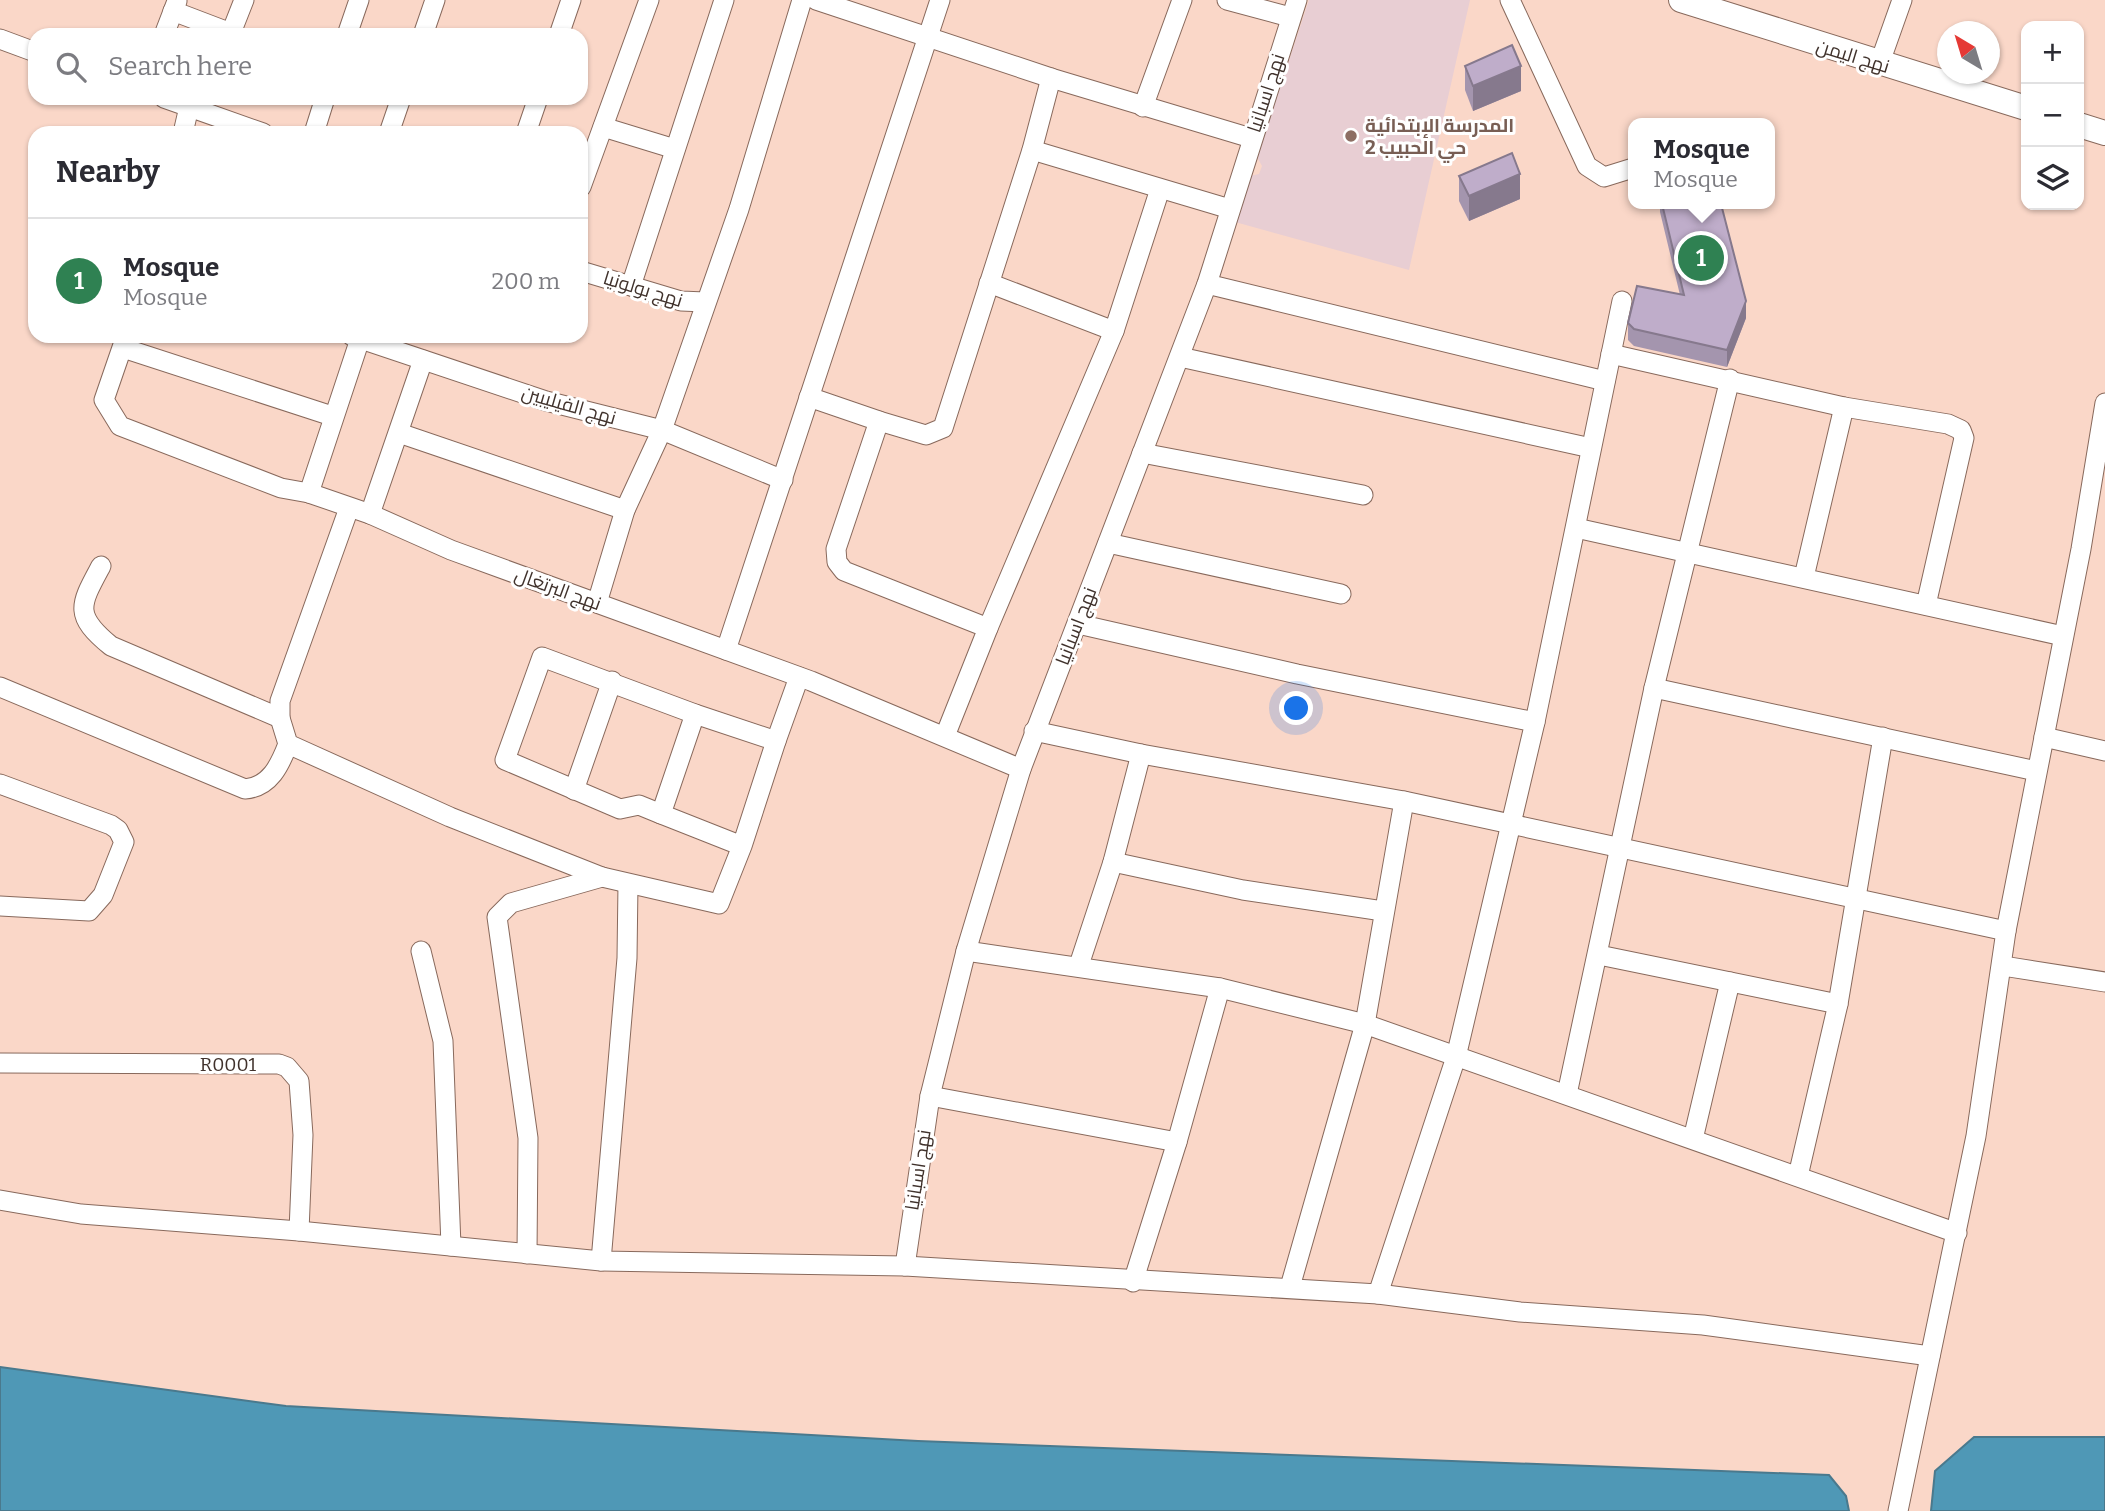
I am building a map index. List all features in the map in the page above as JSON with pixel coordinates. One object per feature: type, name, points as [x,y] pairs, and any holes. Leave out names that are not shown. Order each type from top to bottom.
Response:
[{"type":"main road","name":"نهج اليمن","points":[[1681,0],[1879,65],[2021,107]]},
{"type":"main road","points":[[2084,127],[2105,133]]},
{"type":"street","points":[[236,28],[244,0]]},
{"type":"street","points":[[349,28],[359,0]]},
{"type":"street","points":[[425,28],[435,0]]},
{"type":"street","points":[[561,28],[571,0]]},
{"type":"street","points":[[588,168],[649,0]]},
{"type":"street","points":[[632,286],[724,0]]},
{"type":"street","points":[[597,603],[625,510],[662,430],[740,209],[802,0]]},
{"type":"street","points":[[816,0],[1051,78],[1251,138]]},
{"type":"street","points":[[726,650],[940,0]]},
{"type":"street","points":[[1143,107],[1182,0]]},
{"type":"street","points":[[1227,0],[1294,9]]},
{"type":"street","points":[[1510,0],[1587,166],[1604,177],[1628,170]]},
{"type":"street","points":[[1879,65],[1902,0]]},
{"type":"street","points":[[167,28],[175,5],[222,28]]},
{"type":"street","name":"نهج اسبانيا","points":[[905,1266],[930,1096],[966,951],[1021,769],[1207,284],[1294,9]]},
{"type":"street","points":[[0,39],[28,49]]},
{"type":"street","points":[[809,397],[926,435],[943,428],[1032,150],[1051,78]]},
{"type":"street","points":[[183,105],[244,126]]},
{"type":"street","points":[[316,126],[324,105]]},
{"type":"street","points":[[391,126],[399,105]]},
{"type":"street","points":[[528,126],[536,105]]},
{"type":"street","points":[[185,126],[189,107]]},
{"type":"street","points":[[603,127],[675,149]]},
{"type":"street","points":[[1032,150],[1230,209]]},
{"type":"street","points":[[945,736],[1114,331],[1160,189]]},
{"type":"street","name":"نهج بولونيا","points":[[588,273],[690,303],[705,302]]},
{"type":"street","points":[[989,283],[1114,331]]},
{"type":"street","points":[[1207,284],[1605,380]]},
{"type":"street","points":[[1378,1294],[1456,1057],[1535,722],[1622,301]]},
{"type":"street","name":"نهج البرتغال","points":[[124,343],[104,401],[120,426],[281,488],[309,493],[370,514],[451,550],[799,677],[1021,769]]},
{"type":"street","points":[[127,343],[332,416]]},
{"type":"street","points":[[309,493],[354,343]]},
{"type":"street","name":"نهج الفيليبين","points":[[373,343],[546,401],[662,430],[783,480]]},
{"type":"street","points":[[1611,354],[1844,407],[1948,424],[1963,433],[1926,605]]},
{"type":"street","points":[[1180,357],[1591,448]]},
{"type":"street","points":[[370,514],[423,360]]},
{"type":"street","points":[[1567,1094],[1599,955],[1654,688],[1730,379]]},
{"type":"street","points":[[1898,1511],[1957,1233],[1988,1067],[2006,931],[2081,549],[2105,403]]},
{"type":"street","points":[[1804,577],[1844,407]]},
{"type":"street","points":[[879,421],[836,549],[837,562],[844,571],[988,628]]},
{"type":"street","points":[[399,433],[625,510]]},
{"type":"street","points":[[1142,453],[1363,495]]},
{"type":"street","points":[[0,687],[245,789],[256,788],[279,768],[288,744],[280,718],[280,701],[349,508]]},
{"type":"street","points":[[1576,528],[2063,636]]},
{"type":"street","points":[[1108,543],[1340,594]]},
{"type":"street","points":[[102,566],[84,598],[82,614],[94,632],[111,646],[280,718]]},
{"type":"street","points":[[1078,624],[1297,674],[1535,722]]},
{"type":"street","points":[[742,846],[639,804],[620,808],[505,760],[542,657],[776,741]]},
{"type":"street","points":[[288,744],[450,817],[602,877],[719,904],[742,846],[799,677]]},
{"type":"street","points":[[574,789],[611,681]]},
{"type":"street","points":[[1654,688],[2036,771]]},
{"type":"street","points":[[661,814],[695,714]]},
{"type":"street","points":[[1034,731],[1141,754],[1404,801],[2006,931]]},
{"type":"street","points":[[1798,1176],[1838,1004],[1853,900],[1883,737]]},
{"type":"street","points":[[2044,737],[2105,751]]},
{"type":"street","points":[[1079,965],[1113,862],[1141,754]]},
{"type":"street","points":[[0,784],[111,825],[118,830],[124,842],[103,895],[89,911],[0,906]]},
{"type":"street","points":[[1290,1287],[1365,1024],[1404,801]]},
{"type":"street","points":[[1113,862],[1243,890],[1383,911]]},
{"type":"street","points":[[527,1254],[528,1138],[497,917],[511,903],[602,877]]},
{"type":"street","points":[[601,1261],[627,958],[628,884]]},
{"type":"street","points":[[421,951],[443,1041],[451,1246]]},
{"type":"street","points":[[966,951],[1079,965],[1220,988],[1365,1024],[1957,1233]]},
{"type":"street","points":[[1599,955],[1838,1004]]},
{"type":"street","points":[[2003,966],[2105,982]]},
{"type":"street","points":[[1693,1139],[1730,982]]},
{"type":"street","points":[[1133,1282],[1177,1142],[1220,988]]},
{"type":"street","name":"R0001","points":[[0,1063],[279,1064],[287,1067],[299,1081],[303,1135],[299,1231]]},
{"type":"street","points":[[930,1096],[1177,1142]]},
{"type":"street","points":[[0,1199],[81,1214],[299,1231],[601,1261],[905,1266],[1133,1282],[1290,1287],[1378,1294],[1520,1312],[1703,1325],[1930,1356]]},
{"type":"shaded area","name":"المدرسة الإبتدائية حي الحبيب 2","points":[[1309,0],[1470,0],[1409,270],[1235,222],[1250,176],[1259,174],[1262,166],[1257,157]]},
{"type":"water","points":[[0,1367],[286,1406],[918,1441],[1829,1475],[1846,1496],[1849,1511],[0,1511]]},
{"type":"water","points":[[1974,1437],[2105,1437],[2105,1511],[1931,1511],[1935,1471]]},
{"type":"building","points":[[1512,45],[1521,66],[1473,86],[1465,66]]},
{"type":"building","points":[[1512,153],[1520,174],[1469,196],[1459,176]]},
{"type":"building","points":[[1663,209],[1722,209],[1746,301],[1727,350],[1634,329],[1628,323],[1637,286],[1684,295]]},
{"type":"place","name":"المدرسة الإبتدائية حي الحبيب 2","points":[[1351,136]]},
{"type":"place","name":"Mosque","points":[[1701,258]]}]
